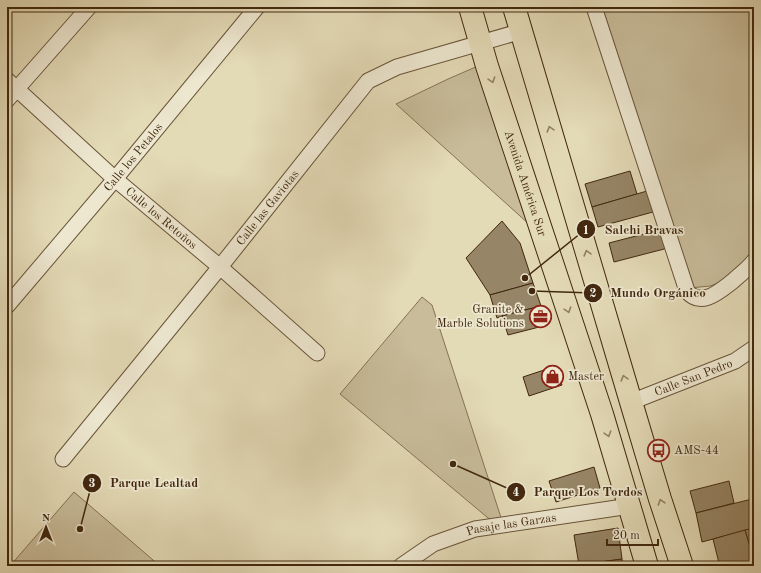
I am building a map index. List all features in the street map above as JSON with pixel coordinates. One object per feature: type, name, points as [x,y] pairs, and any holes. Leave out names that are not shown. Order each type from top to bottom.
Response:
[{"type":"main road","name":"Avenida América Sur","points":[[470,7],[480,43],[602,414],[647,566]]},
{"type":"main road","points":[[514,7],[660,499],[682,566]]},
{"type":"street","points":[[10,90],[89,7]]},
{"type":"street","name":"Calle los Petalos","points":[[7,306],[115,179],[257,7]]},
{"type":"street","points":[[594,7],[690,296],[708,298],[718,294],[754,262]]},
{"type":"street","name":"Calle las Gaviotas","points":[[63,459],[220,268],[368,81],[397,67],[522,31]]},
{"type":"street","name":"Calle los Retoños","points":[[10,90],[220,268],[317,353]]},
{"type":"street","name":"Calle San Pedro","points":[[631,402],[735,361],[754,348]]},
{"type":"street","name":"Pasaje las Garzas","points":[[401,566],[433,544],[475,530],[630,506]]},
{"type":"shaded area","points":[[596,7],[754,7],[754,251],[729,279],[710,286],[690,288]]},
{"type":"shaded area","points":[[478,66],[530,225],[396,104]]},
{"type":"shaded area","points":[[422,297],[432,305],[506,533],[340,394]]},
{"type":"shaded area","points":[[74,492],[160,566],[10,566]]},
{"type":"building","points":[[630,171],[637,194],[592,207],[585,184]]},
{"type":"building","points":[[647,191],[653,212],[598,227],[592,207]]},
{"type":"building","points":[[502,221],[520,243],[533,283],[490,295],[466,258]]},
{"type":"building","points":[[663,229],[668,248],[614,262],[609,243]]},
{"type":"building","points":[[533,283],[541,306],[497,318],[490,295]]},
{"type":"building","points":[[541,306],[547,325],[508,335],[502,316]]},
{"type":"building","points":[[556,366],[562,385],[529,396],[523,377]]},
{"type":"building","points":[[594,467],[600,488],[556,502],[549,481]]},
{"type":"building","points":[[729,481],[734,503],[696,513],[690,491]]},
{"type":"building","points":[[752,499],[754,505],[754,528],[702,542],[696,513]]},
{"type":"building","points":[[618,528],[622,559],[579,565],[574,535]]},
{"type":"building","points":[[754,528],[754,561],[745,530]]},
{"type":"building","points":[[745,530],[754,561],[754,566],[724,566],[719,563],[713,539]]},
{"type":"building","points":[[622,559],[623,566],[579,566],[579,565]]},
{"type":"place","name":"Salchi Bravas","points":[[525,278]]},
{"type":"place","name":"Mundo Orgánico","points":[[532,291]]},
{"type":"place","name":"Granite & Marble Solutions","points":[[540,316]]},
{"type":"place","name":"Master","points":[[553,376]]},
{"type":"place","name":"AMS-44","points":[[659,450]]},
{"type":"place","name":"Parque Los Tordos","points":[[453,464]]},
{"type":"place","name":"Parque Lealtad","points":[[80,529]]}]
